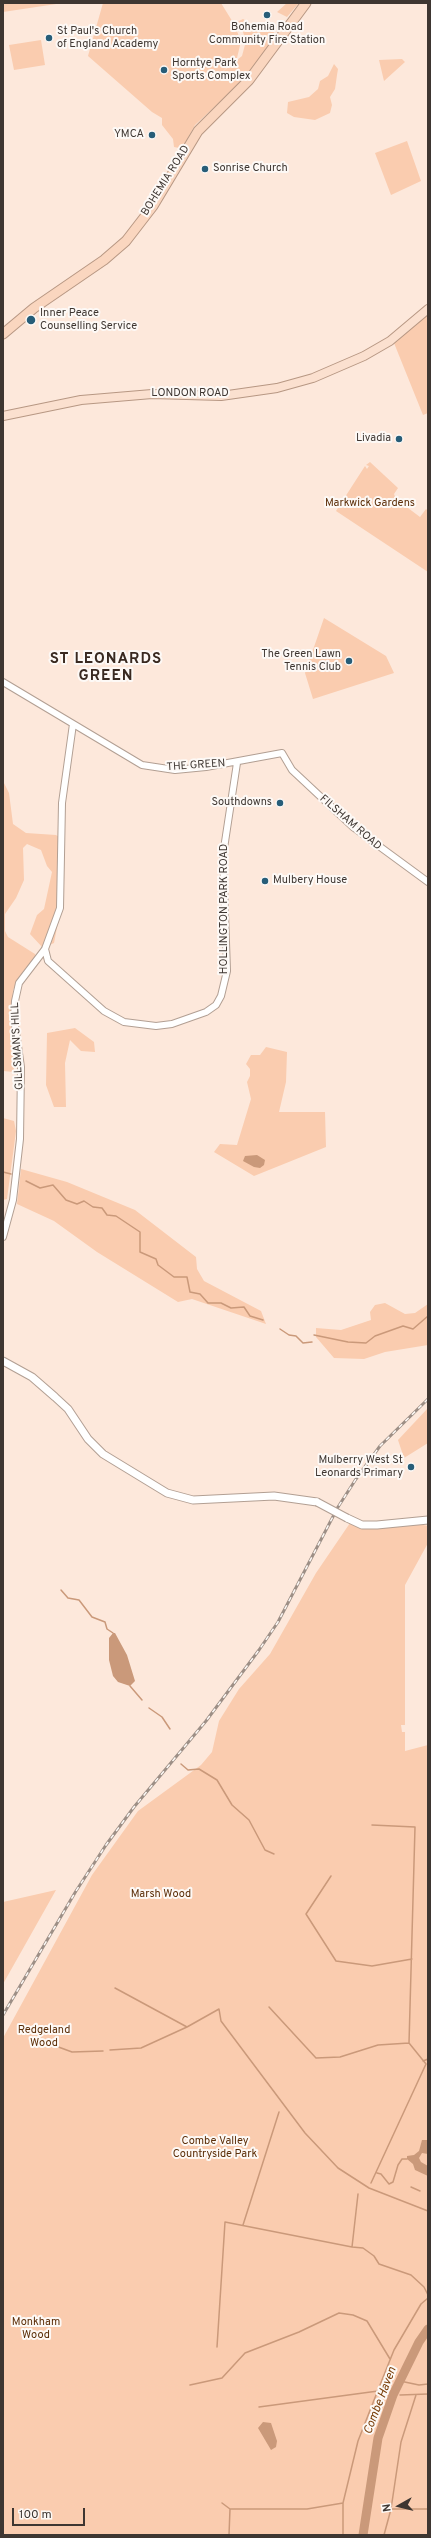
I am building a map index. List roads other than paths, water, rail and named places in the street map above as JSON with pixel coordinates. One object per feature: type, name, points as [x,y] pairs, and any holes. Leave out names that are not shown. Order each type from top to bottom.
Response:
[{"type":"highway","name":"BOHEMIA ROAD","points":[[3,334],[34,308],[104,260],[126,241],[152,206],[198,131],[249,80],[306,3]]},
{"type":"main road","name":"LONDON ROAD","points":[[3,416],[81,400],[152,394],[221,396],[277,388],[319,376],[364,356],[390,341],[428,309]]},
{"type":"main road","points":[[3,1361],[32,1377],[68,1409],[88,1439],[103,1454],[167,1493],[193,1500],[279,1496],[317,1502],[362,1525],[428,1520]]},
{"type":"street","name":"THE GREEN","points":[[3,682],[121,755],[142,765],[175,770],[238,762],[282,753]]},
{"type":"street","name":"GILLSMAN'S HILL","points":[[3,1237],[13,1200],[20,1139],[21,1067],[14,1018],[15,1001],[20,983],[45,949],[60,908],[62,803],[73,724]]},
{"type":"street","name":"FILSHAM ROAD","points":[[282,753],[292,770],[353,827],[428,882]]},
{"type":"street","name":"HOLLINGTON PARK ROAD","points":[[48,961],[113,1017],[140,1025],[156,1026],[172,1024],[206,1012],[216,1005],[221,996],[227,970],[223,856],[238,762]]},
{"type":"street","points":[[37,961],[48,961],[45,949]]},
{"type":"waterway","points":[[3,1172],[11,1174]]},
{"type":"waterway","points":[[26,1181],[40,1188],[53,1185],[66,1200],[77,1204],[84,1201],[93,1207],[102,1208],[107,1215],[116,1216],[140,1232],[140,1252],[156,1259],[158,1265],[174,1277],[187,1277],[190,1292],[200,1294],[208,1303],[221,1303],[231,1308],[244,1307],[250,1316],[263,1320]]},
{"type":"waterway","points":[[314,1335],[348,1342],[366,1343],[375,1336],[403,1326],[413,1329],[428,1316]]},
{"type":"waterway","points":[[280,1329],[289,1335],[296,1336],[303,1343],[312,1342]]},
{"type":"waterway","points":[[61,1590],[68,1598],[79,1600],[92,1617],[105,1622],[107,1629],[113,1633]]},
{"type":"waterway","points":[[130,1686],[142,1700]]},
{"type":"waterway","points":[[149,1708],[162,1717],[170,1729]]},
{"type":"waterway","points":[[181,1764],[188,1770],[199,1769],[217,1780],[232,1805],[249,1820],[265,1850],[274,1854]]},
{"type":"waterway","points":[[372,1825],[415,1827],[409,2043]]},
{"type":"waterway","points":[[331,1876],[306,1914],[336,1961],[372,1966],[412,1959]]},
{"type":"waterway","points":[[115,1988],[187,2027]]},
{"type":"waterway","points":[[269,2007],[316,2058],[340,2057],[378,2045],[409,2043],[426,2064],[371,2183]]},
{"type":"waterway","points":[[110,2050],[141,2048],[187,2027],[219,2009],[221,2021],[305,2133],[338,2168],[369,2188],[428,2211]]},
{"type":"waterway","points":[[45,2042],[72,2052],[103,2051]]},
{"type":"waterway","points":[[423,2061],[428,2059]]},
{"type":"waterway","points":[[243,2225],[279,2112]]},
{"type":"waterway","points":[[377,2173],[381,2174],[389,2184],[393,2182],[398,2165],[402,2159],[407,2159]]},
{"type":"waterway","points":[[411,2187],[420,2191]]},
{"type":"waterway","points":[[352,2247],[358,2194]]},
{"type":"waterway","points":[[217,2347],[225,2222],[363,2248],[374,2256],[379,2264],[411,2275],[424,2287],[428,2295]]},
{"type":"waterway","points":[[380,2385],[394,2350],[421,2304],[428,2298]]},
{"type":"waterway","points":[[190,2385],[222,2378],[245,2353],[299,2332],[339,2313],[353,2315],[367,2321],[390,2359]]},
{"type":"waterway","name":"Combe Haven","points":[[363,2535],[378,2438],[393,2395],[419,2342],[428,2329]]},
{"type":"waterway","points":[[400,2381],[419,2385],[428,2384]]},
{"type":"waterway","points":[[229,2535],[230,2509],[307,2509],[343,2503],[358,2441],[378,2390]]},
{"type":"waterway","points":[[259,2407],[378,2391]]},
{"type":"waterway","points":[[400,2395],[428,2394]]},
{"type":"waterway","points":[[384,2535],[391,2509],[401,2442],[416,2395]]},
{"type":"waterway","points":[[222,2503],[230,2509]]},
{"type":"waterway","points":[[343,2503],[343,2535]]},
{"type":"waterway","points":[[392,2509],[428,2509]]},
{"type":"railway","points":[[3,2015],[76,1891],[106,1845],[134,1807],[206,1721],[278,1622],[338,1507],[356,1479],[380,1446],[428,1399]]},
{"type":"place","name":"Bohemia Road Community Fire Station","points":[[267,15]]},
{"type":"place","name":"St Paul's Church of England Academy","points":[[49,38]]},
{"type":"place","name":"Horntye Park Sports Complex","points":[[164,70]]},
{"type":"place","name":"YMCA","points":[[152,135]]},
{"type":"place","name":"Sonrise Church","points":[[205,169]]},
{"type":"place","name":"Inner Peace Counselling Service","points":[[31,320]]},
{"type":"place","name":"Livadia","points":[[399,439]]},
{"type":"place","name":"The Green Lawn Tennis Club","points":[[349,661]]},
{"type":"place","name":"Southdowns","points":[[280,803]]},
{"type":"place","name":"Mulbery House","points":[[265,881]]},
{"type":"place","name":"Mulberry West St Leonards Primary","points":[[411,1467]]},
{"type":"district","name":"ST LEONARDS GREEN","points":[[106,668]]},
{"type":"park label","name":"Markwick Gardens","points":[[370,504]]},
{"type":"park label","name":"Marsh Wood","points":[[161,1895]]},
{"type":"park label","name":"Redgeland Wood","points":[[44,2037]]},
{"type":"park label","name":"Combe Valley Countryside Park","points":[[215,2148]]},
{"type":"park label","name":"Monkham Wood","points":[[36,2329]]}]
